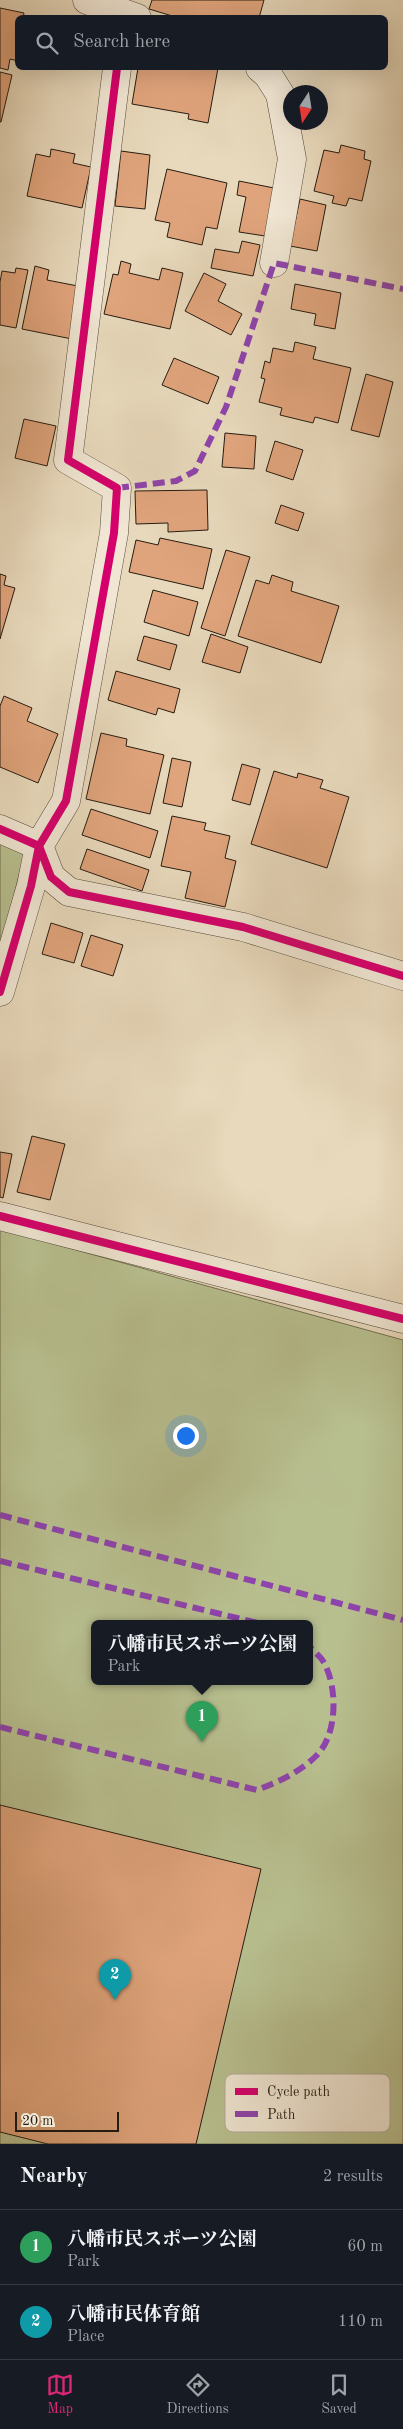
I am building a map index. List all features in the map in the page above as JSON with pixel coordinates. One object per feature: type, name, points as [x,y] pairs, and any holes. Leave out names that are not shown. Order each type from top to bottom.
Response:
[{"type":"street","points":[[88,0],[126,15]]},
{"type":"street","points":[[0,992],[31,886],[39,846],[66,801],[114,533],[117,488],[68,460],[117,70]]},
{"type":"street","points":[[263,70],[268,74],[280,94],[292,159],[274,263]]},
{"type":"street","points":[[0,829],[39,846],[52,877],[69,892],[243,927],[403,976]]},
{"type":"street","points":[[0,1216],[403,1319]]},
{"type":"green space","points":[[0,843],[25,852],[0,949]]},
{"type":"green space","points":[[0,1229],[403,1340],[403,2144],[0,2144]]},
{"type":"building","points":[[152,0],[264,0],[260,15],[169,15],[149,9]]},
{"type":"building","points":[[0,8],[24,13],[24,15],[15,15],[15,60],[10,59],[8,70],[0,68]]},
{"type":"building","points":[[138,70],[218,70],[208,123],[188,119],[189,114],[132,104]]},
{"type":"building","points":[[0,72],[12,75],[1,122],[0,122]]},
{"type":"building","points":[[341,145],[365,151],[364,159],[371,161],[362,201],[349,198],[346,206],[332,203],[334,196],[314,191],[324,150],[339,153]]},
{"type":"building","points":[[51,149],[75,154],[73,163],[91,167],[82,208],[27,196],[36,154],[50,157]]},
{"type":"building","points":[[121,151],[150,155],[145,209],[115,206]]},
{"type":"building","points":[[167,169],[227,183],[217,229],[206,227],[202,245],[167,237],[170,223],[155,220]]},
{"type":"building","points":[[239,181],[274,188],[265,236],[239,232],[246,197],[237,195]]},
{"type":"building","points":[[300,199],[326,205],[317,251],[290,246]]},
{"type":"building","points":[[242,241],[260,245],[253,276],[211,268],[215,249],[239,253]]},
{"type":"building","points":[[121,261],[131,264],[129,273],[159,280],[162,268],[183,273],[170,329],[104,314],[113,274],[118,275]]},
{"type":"building","points":[[35,266],[49,270],[47,280],[83,287],[72,339],[22,329]]},
{"type":"building","points":[[16,268],[28,270],[16,328],[0,325],[0,282],[2,271],[15,273]]},
{"type":"building","points":[[204,273],[226,284],[218,301],[242,314],[231,335],[185,311]]},
{"type":"building","points":[[295,284],[341,293],[335,329],[314,325],[316,314],[291,309]]},
{"type":"building","points":[[295,342],[316,347],[313,359],[351,368],[338,423],[315,417],[313,423],[280,415],[282,408],[259,402],[265,379],[261,378],[265,361],[270,363],[273,348],[293,352]]},
{"type":"building","points":[[174,358],[219,377],[208,404],[162,385]]},
{"type":"building","points":[[366,374],[393,382],[379,437],[351,430]]},
{"type":"building","points":[[24,419],[56,426],[47,466],[15,458]]},
{"type":"building","points":[[225,433],[256,436],[254,469],[222,467]]},
{"type":"building","points":[[275,441],[303,450],[293,480],[266,471]]},
{"type":"building","points":[[207,490],[208,530],[168,532],[168,523],[136,524],[135,491]]},
{"type":"building","points":[[281,505],[304,513],[298,531],[275,523]]},
{"type":"building","points":[[160,538],[212,549],[203,589],[129,572],[136,540],[158,545]]},
{"type":"building","points":[[226,550],[250,557],[225,636],[201,628]]},
{"type":"building","points":[[0,574],[6,576],[4,585],[15,588],[0,639]]},
{"type":"building","points":[[272,575],[293,582],[291,591],[339,606],[321,663],[238,636],[256,580],[269,584]]},
{"type":"building","points":[[153,590],[198,602],[189,636],[144,622]]},
{"type":"building","points":[[211,634],[248,647],[240,673],[202,662]]},
{"type":"building","points":[[144,636],[177,645],[170,670],[137,660]]},
{"type":"building","points":[[116,671],[180,689],[174,713],[158,708],[156,715],[108,700]]},
{"type":"building","points":[[4,696],[32,708],[27,721],[58,734],[38,783],[0,767],[0,706]]},
{"type":"building","points":[[101,733],[127,739],[126,746],[164,755],[150,814],[86,799]]},
{"type":"building","points":[[172,758],[191,762],[182,807],[163,803]]},
{"type":"building","points":[[242,764],[260,769],[250,805],[232,800]]},
{"type":"building","points":[[274,771],[297,778],[298,773],[323,780],[320,788],[349,797],[327,868],[251,844]]},
{"type":"building","points":[[91,809],[158,831],[150,858],[82,835]]},
{"type":"building","points":[[172,816],[206,823],[204,830],[230,836],[225,858],[236,861],[225,907],[185,898],[191,872],[161,866]]},
{"type":"building","points":[[87,849],[149,870],[142,891],[80,869]]},
{"type":"building","points":[[51,923],[83,933],[74,963],[42,954]]},
{"type":"building","points":[[91,935],[123,945],[113,976],[81,966]]},
{"type":"building","points":[[32,1136],[65,1144],[50,1200],[17,1192]]},
{"type":"building","points":[[0,1152],[12,1154],[3,1198],[0,1197]]},
{"type":"building","points":[[0,1805],[261,1869],[196,2144],[48,2144],[0,2132]]},
{"type":"marked path","points":[[117,488],[176,481],[195,471],[226,407],[274,263],[403,289]]},
{"type":"marked path","points":[[0,1515],[403,1620]]},
{"type":"marked path","points":[[0,1561],[246,1620]]},
{"type":"marked path","points":[[0,1727],[257,1790],[281,1780],[303,1767],[316,1756],[328,1736],[333,1710],[331,1683],[323,1661],[313,1650]]},
{"type":"cycle path","points":[[0,992],[31,886],[39,846],[66,801],[114,533],[117,488],[68,460],[117,70]]},
{"type":"cycle path","points":[[0,829],[39,846],[51,877],[69,892],[243,927],[403,976]]},
{"type":"cycle path","points":[[0,1216],[403,1319]]},
{"type":"place","name":"八幡市民スポーツ公園","points":[[202,1742]]},
{"type":"place","name":"八幡市民体育館","points":[[115,2000]]}]
